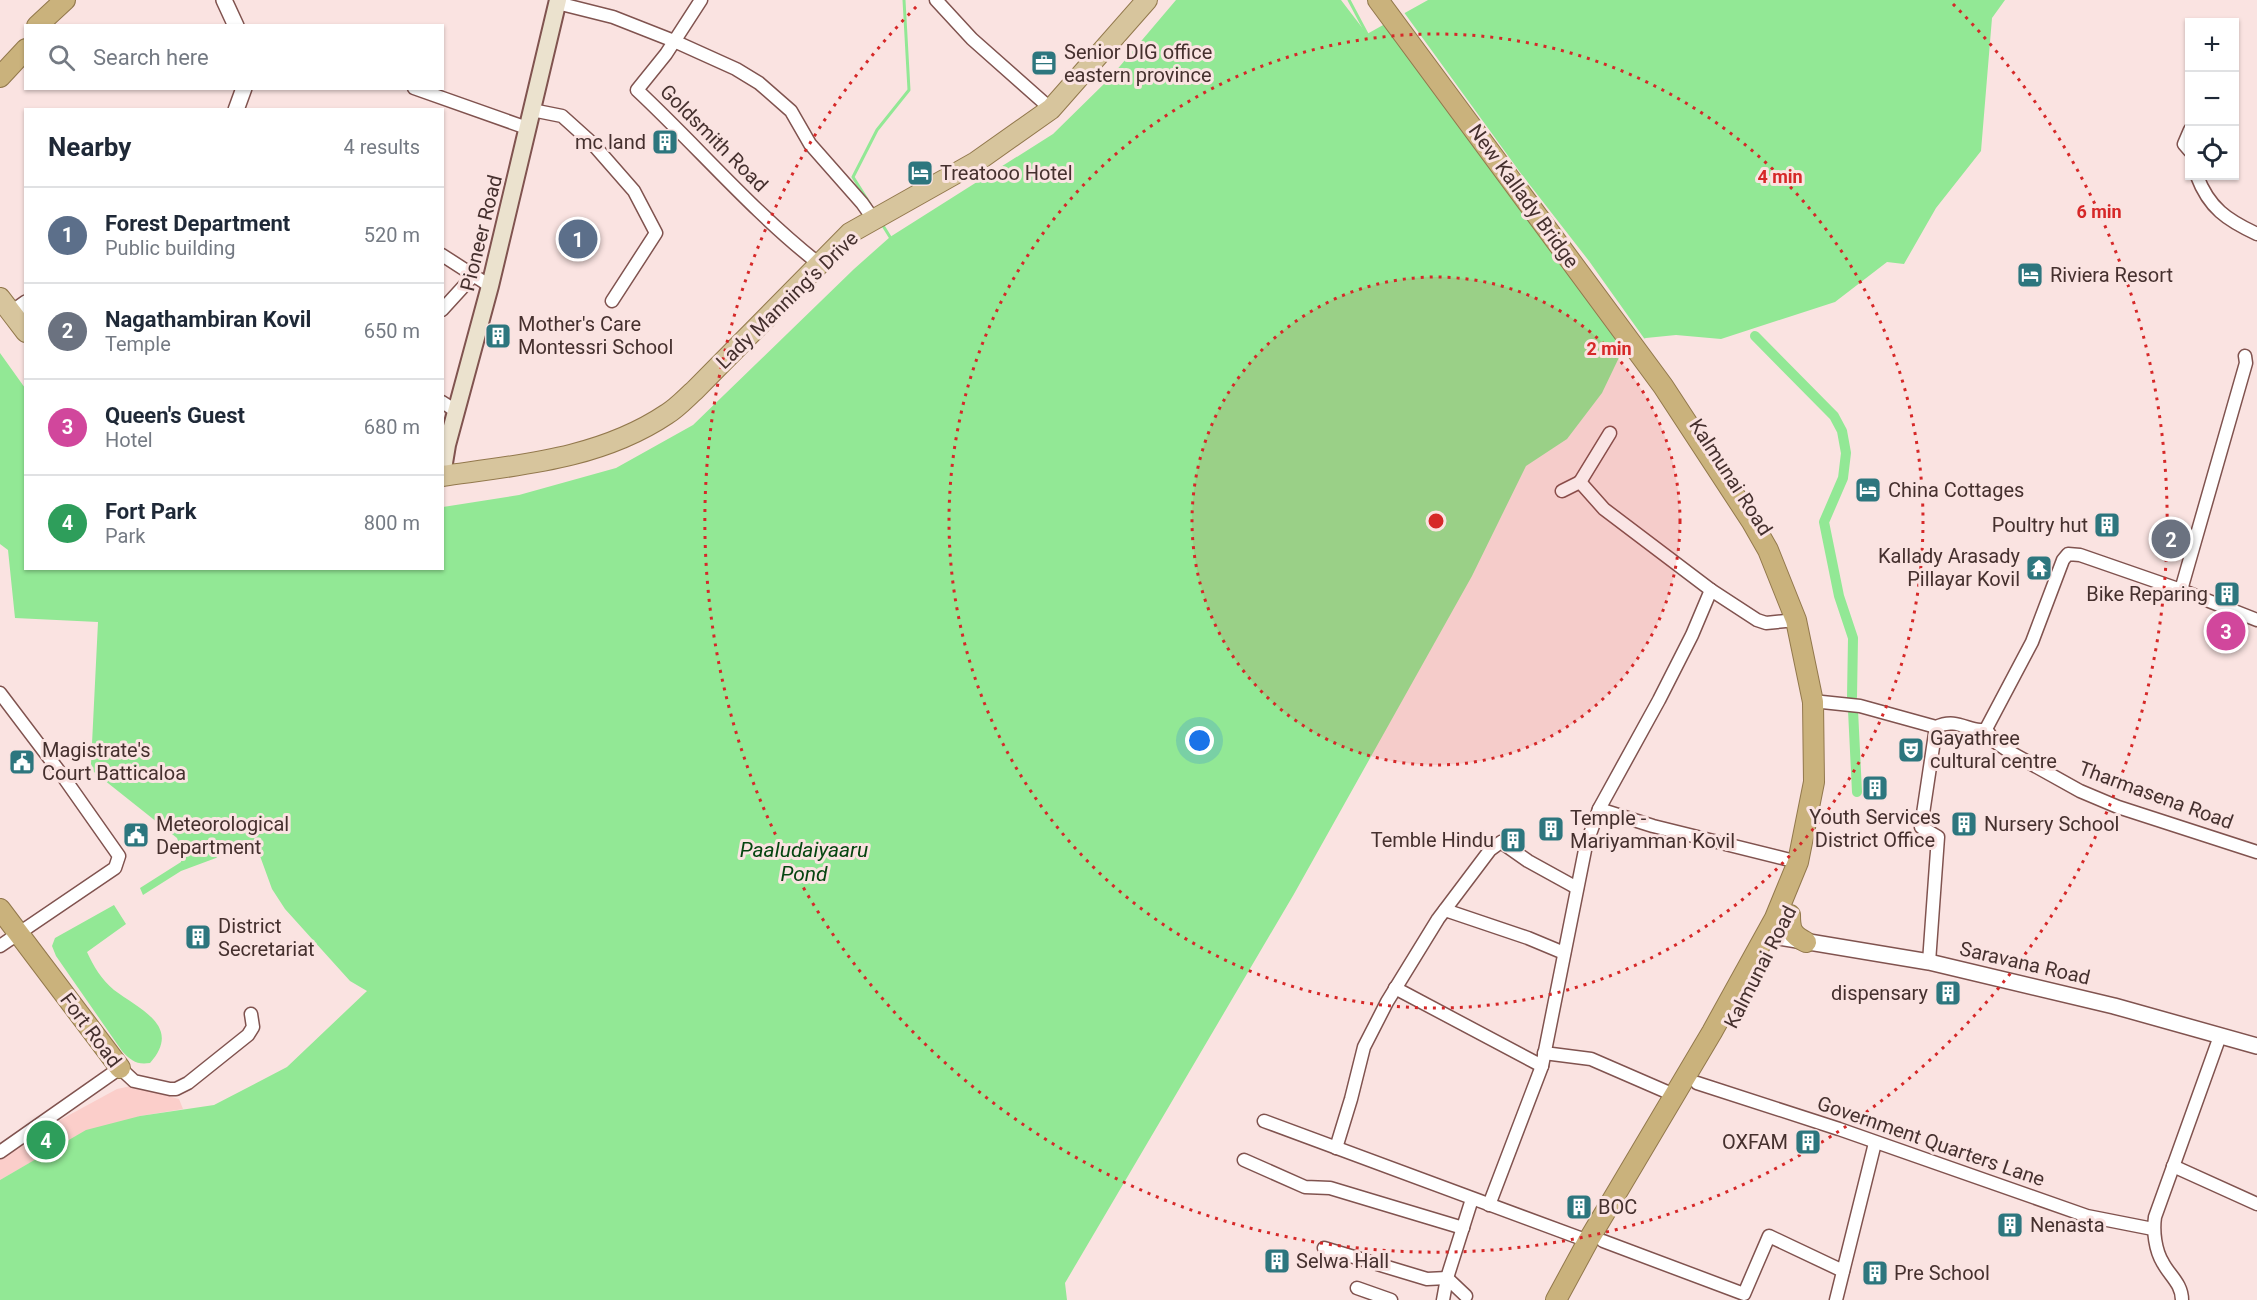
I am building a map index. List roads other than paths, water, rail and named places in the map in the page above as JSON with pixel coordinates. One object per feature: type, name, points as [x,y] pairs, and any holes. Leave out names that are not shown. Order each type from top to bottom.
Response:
[{"type":"highway","points":[[39,24],[65,0]]},
{"type":"highway","points":[[55,24],[80,0]]},
{"type":"highway","name":"New Kallady Bridge","points":[[1384,3],[1666,384]]},
{"type":"highway","points":[[0,60],[24,37]]},
{"type":"highway","points":[[0,77],[24,52]]},
{"type":"highway","name":"Kalmunai Road","points":[[1570,1300],[1595,1241],[1674,1095],[1740,983],[1775,918],[1798,862],[1814,782],[1818,702],[1796,620],[1763,541],[1666,384]]},
{"type":"highway","name":"Kalmunai Road","points":[[1556,1300],[1697,1083],[1779,937],[1790,915],[1806,866],[1818,810],[1822,770],[1811,640],[1792,585],[1775,545],[1666,384]]},
{"type":"highway","name":"Fort Road","points":[[0,909],[120,1068]]},
{"type":"highway","points":[[1790,915],[1790,928],[1796,937],[1806,942]]},
{"type":"main road","name":"Lady Manning’s Drive","points":[[444,475],[551,461],[585,453],[669,414],[850,233],[976,162],[1051,109],[1146,0]]},
{"type":"main road","name":"Pioneer Road","points":[[444,463],[449,406],[490,286],[558,2]]},
{"type":"main road","points":[[12,305],[24,328]]},
{"type":"street","points":[[224,0],[235,24]]},
{"type":"street","points":[[936,0],[972,39],[1051,109]]},
{"type":"street","name":"Goldsmith Road","points":[[698,1],[666,54],[637,90],[669,119],[789,241],[818,263]]},
{"type":"street","points":[[558,2],[613,17],[674,41],[759,83],[791,111],[810,144],[874,220]]},
{"type":"street","points":[[237,108],[243,90]]},
{"type":"street","points":[[420,90],[527,128]]},
{"type":"street","points":[[532,110],[562,116],[592,143],[634,191],[656,233],[612,301]]},
{"type":"street","points":[[2200,180],[2210,201],[2230,221],[2257,234]]},
{"type":"street","points":[[444,256],[490,286]]},
{"type":"street","points":[[444,308],[473,276]]},
{"type":"street","points":[[2181,590],[2246,363],[2245,356]]},
{"type":"street","points":[[1562,491],[1580,482],[1610,433]]},
{"type":"street","points":[[1580,482],[1605,509],[1711,590],[1757,620],[1766,623],[1796,620]]},
{"type":"street","points":[[1818,702],[1860,706],[1936,727],[1944,723],[1955,722],[1981,731],[1986,729],[2032,642],[2063,560],[2068,554],[2080,555],[2181,590],[2257,620]]},
{"type":"street","points":[[1489,1205],[1542,1066],[1586,845],[1599,809],[1659,700],[1692,635],[1711,590]]},
{"type":"street","points":[[0,693],[119,856],[115,868],[0,946]]},
{"type":"street","points":[[1929,962],[1938,837],[1921,827],[1936,727]]},
{"type":"street","name":"Tharmasena Road","points":[[1986,729],[1994,741],[2010,752],[2080,791],[2118,807],[2257,852]]},
{"type":"street","points":[[1599,809],[1653,826],[1798,862]]},
{"type":"street","points":[[1336,1148],[1352,1099],[1364,1047],[1395,988],[1445,910],[1490,850],[1501,842],[1528,861],[1577,888]]},
{"type":"street","points":[[1445,910],[1528,938],[1564,953]]},
{"type":"street","name":"Saravana Road","points":[[1779,937],[1929,962],[2114,1006],[2220,1036],[2256,1042]]},
{"type":"street","points":[[1395,988],[1542,1066]]},
{"type":"street","name":"Fort Road","points":[[120,1068],[134,1081],[176,1089],[188,1083],[241,1042],[253,1027],[251,1014]]},
{"type":"street","points":[[2182,1300],[2180,1287],[2162,1261],[2153,1229],[2155,1216],[2220,1036]]},
{"type":"street","points":[[1545,1053],[1591,1059],[1674,1095]]},
{"type":"street","points":[[0,1152],[120,1068]]},
{"type":"street","name":"Government Quarters Lane","points":[[1697,1083],[1839,1129],[2088,1216],[2153,1229]]},
{"type":"street","points":[[1264,1121],[1472,1199],[1744,1294],[1769,1236],[1843,1271]]},
{"type":"street","points":[[1836,1300],[1875,1143]]},
{"type":"street","points":[[1244,1160],[1305,1187],[1330,1188],[1463,1228]]},
{"type":"street","points":[[2173,1166],[2257,1204]]},
{"type":"street","points":[[1443,1300],[1447,1278],[1472,1199]]},
{"type":"street","points":[[1324,1248],[1427,1279],[1447,1278],[1466,1296]]},
{"type":"street","points":[[1357,1288],[1391,1300]]},
{"type":"water","name":"Paaludaiyaaru Pond","points":[[1176,0],[1341,0],[1367,34],[1428,0],[2005,0],[1992,18],[1981,151],[1936,208],[1904,264],[1887,262],[1835,302],[1721,339],[1676,335],[1646,338],[1625,345],[1602,393],[1567,439],[1526,466],[1472,576],[1294,894],[1065,1283],[1067,1300],[0,1300],[0,1180],[86,1130],[140,1116],[214,1105],[287,1067],[367,991],[350,981],[285,909],[272,889],[256,845],[249,840],[236,841],[216,858],[181,871],[143,895],[140,888],[181,862],[182,852],[177,838],[94,772],[91,764],[98,622],[15,618],[8,550],[0,544],[0,353],[24,387],[24,570],[444,570],[444,507],[519,495],[616,468],[693,425],[890,237],[1053,134],[1109,79]]},
{"type":"water","points":[[114,905],[126,924],[87,952],[105,982],[145,1012],[160,1029],[162,1039],[159,1050],[150,1063],[134,1062],[122,1051],[56,956],[52,946],[55,938]]},
{"type":"waterway","points":[[870,204],[853,177],[877,130],[909,90],[904,0]]},
{"type":"waterway","points":[[1349,0],[1367,34]]},
{"type":"waterway","points":[[882,224],[890,237]]},
{"type":"waterway","points":[[1755,336],[1834,416],[1842,431],[1846,453],[1843,478],[1824,522],[1839,596],[1853,638],[1852,697]]},
{"type":"waterway","points":[[1853,710],[1857,792]]},
{"type":"place","name":"Senior DIG office eastern province","points":[[1044,63]]},
{"type":"place","name":"mc land","points":[[665,142]]},
{"type":"place","name":"Treatooo Hotel","points":[[920,173]]},
{"type":"place","name":"Forest Department","points":[[578,239]]},
{"type":"place","name":"Riviera Resort","points":[[2030,275]]},
{"type":"place","name":"Mother's Care Montessri School","points":[[498,336]]},
{"type":"place","name":"China Cottages","points":[[1868,490]]},
{"type":"place","name":"Poultry hut","points":[[2107,525]]},
{"type":"place","name":"Nagathambiran Kovil","points":[[2171,539]]},
{"type":"place","name":"Kallady Arasady Pillayar Kovil","points":[[2039,568]]},
{"type":"place","name":"Bike Reparing","points":[[2227,594]]},
{"type":"place","name":"Queen's Guest","points":[[2226,631]]},
{"type":"place","name":"Gayathree cultural centre","points":[[1911,750]]},
{"type":"place","name":"Magistrate's Court Batticaloa","points":[[22,762]]},
{"type":"place","name":"Youth Services District Office","points":[[1875,788]]},
{"type":"place","name":"Nursery School","points":[[1964,824]]},
{"type":"place","name":"Temple - Mariyamman Kovil","points":[[1551,829]]},
{"type":"place","name":"Meteorological Department","points":[[136,835]]},
{"type":"place","name":"Temble Hindu","points":[[1513,840]]},
{"type":"place","name":"District Secretariat","points":[[198,937]]},
{"type":"place","name":"dispensary","points":[[1948,993]]},
{"type":"place","name":"Fort Park","points":[[46,1140]]},
{"type":"place","name":"OXFAM","points":[[1808,1142]]},
{"type":"place","name":"BOC","points":[[1579,1207]]},
{"type":"place","name":"Nenasta","points":[[2010,1225]]},
{"type":"place","name":"Selwa Hall","points":[[1277,1261]]},
{"type":"place","name":"Pre School","points":[[1875,1273]]}]
